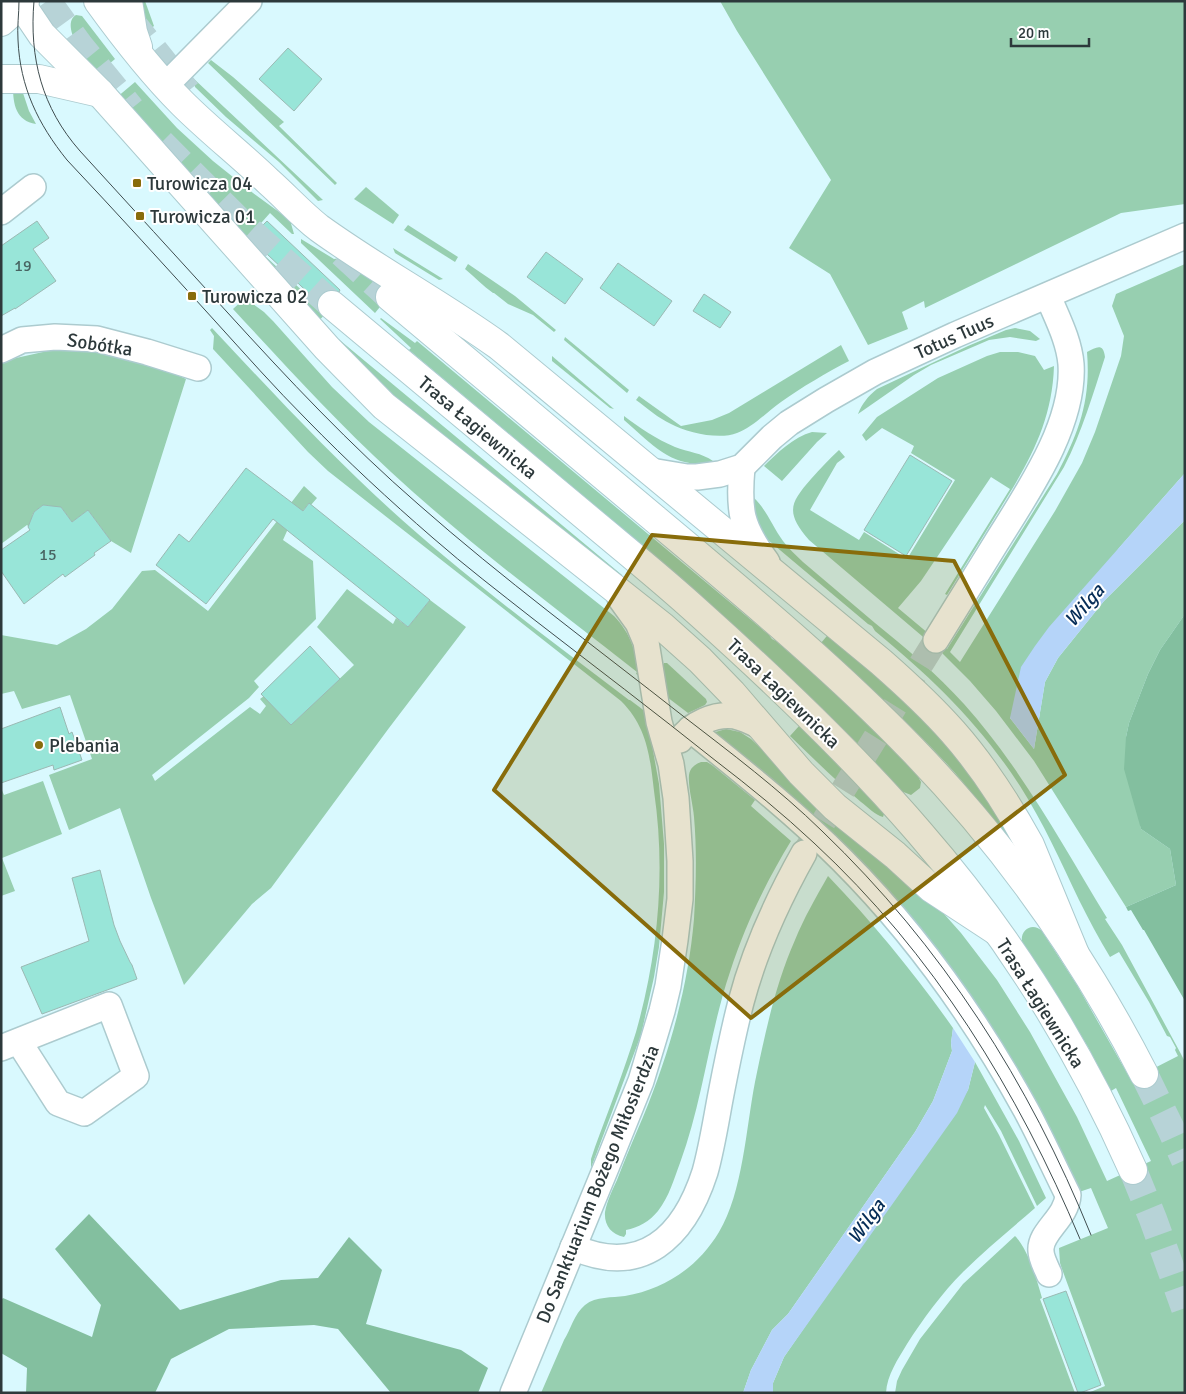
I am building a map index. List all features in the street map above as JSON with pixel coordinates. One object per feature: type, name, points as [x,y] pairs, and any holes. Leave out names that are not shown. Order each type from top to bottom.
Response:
[{"type":"main road","points":[[98,1],[142,58],[183,104],[318,227],[500,346],[902,681],[948,726],[972,754],[1000,794],[1030,846],[1075,954]]},
{"type":"main road","points":[[128,1],[133,32],[142,58]]},
{"type":"main road","points":[[17,7],[100,93],[326,348],[384,406],[662,626],[705,665],[732,693],[806,778],[835,807],[896,855],[931,888],[996,930]]},
{"type":"main road","points":[[1,79],[39,79],[100,93]]},
{"type":"main road","points":[[390,297],[756,603],[862,699],[914,751],[983,829],[1048,913],[1116,1021],[1144,1074]]},
{"type":"main road","name":"Trasa Łagiewnicka","points":[[332,305],[697,610],[841,748],[921,833],[972,897],[1032,984],[1081,1065],[1133,1170]]},
{"type":"street","points":[[166,85],[249,1]]},
{"type":"street","points":[[1,212],[33,188]]},
{"type":"street","name":"Totus Tuus","points":[[651,471],[697,477],[720,474],[742,467],[766,442],[789,424],[842,390],[875,372],[948,338],[1185,236]]},
{"type":"street","points":[[936,640],[1024,499],[1047,456],[1065,410],[1071,376],[1070,355],[1048,296]]},
{"type":"street","name":"Sobótka","points":[[1,350],[22,340],[55,337],[97,339],[198,368]]},
{"type":"street","points":[[742,467],[739,493],[744,525],[754,544],[779,578]]},
{"type":"street","name":"Do Sanktuarium Bożego Miłosierdzia","points":[[513,1393],[641,1081],[653,1045],[668,986],[678,918],[681,880],[678,817],[671,764],[659,722],[646,642],[638,623],[612,587]]},
{"type":"street","name":"Do Sanktuarium Bożego Miłosierdzia","points":[[671,764],[681,739],[700,723],[713,718],[733,716],[760,726]]},
{"type":"street","points":[[690,730],[767,792],[843,861],[917,944],[967,1012],[1000,1064],[1027,1112],[1068,1195],[1068,1201],[1063,1211],[1041,1245],[1040,1252],[1048,1274]]},
{"type":"street","points":[[573,1247],[587,1253],[611,1258],[635,1256],[655,1248],[665,1240],[687,1212],[699,1188],[709,1156],[731,1043],[750,969],[760,940],[775,907],[804,853]]},
{"type":"street","points":[[109,1004],[136,1076],[84,1113],[58,1103],[10,1045],[109,1004]]},
{"type":"highlighted area","points":[[652,535],[954,561],[1065,775],[751,1018],[494,790]]},
{"type":"green space","points":[[137,1],[145,1],[154,26],[149,30],[143,20]]},
{"type":"green space","points":[[720,1],[1185,1],[1185,204],[1121,213],[925,308],[924,301],[902,312],[908,329],[868,345],[830,274],[789,248],[831,180]]},
{"type":"green space","points":[[76,15],[82,16],[115,59],[96,75],[82,54],[73,35],[72,20]]},
{"type":"green space","points":[[211,60],[284,122],[279,126],[337,183],[335,185],[208,63]]},
{"type":"green space","points":[[193,78],[323,200],[318,201],[279,162],[226,117],[195,87]]},
{"type":"green space","points":[[135,82],[177,128],[213,161],[290,220],[294,234],[270,213],[247,239],[326,313],[318,322],[622,575],[617,581],[408,416],[358,370],[281,286],[116,98]]},
{"type":"green space","points":[[13,87],[21,87],[29,111],[36,124],[24,119],[17,111]]},
{"type":"green space","points":[[366,187],[399,215],[393,224],[354,199]]},
{"type":"green space","points":[[408,225],[458,257],[455,262],[404,230]]},
{"type":"green space","points":[[301,239],[334,259],[347,257],[397,286],[375,313],[301,243]]},
{"type":"green space","points":[[393,248],[443,279],[439,280],[395,253]]},
{"type":"green space","points":[[468,264],[515,296],[556,330],[554,332],[533,315],[508,304],[489,290],[465,269]]},
{"type":"green space","points":[[1185,264],[1185,473],[1119,548],[1010,718],[1034,749],[1045,682],[1058,658],[1104,601],[1185,520],[1185,614],[1160,650],[1148,674],[1129,723],[1126,737],[1141,829],[1170,849],[1176,885],[1126,907],[1034,761],[996,711],[942,653],[809,540],[797,523],[793,509],[798,495],[839,450],[845,457],[837,463],[810,510],[859,540],[864,532],[907,559],[955,480],[911,453],[914,446],[882,428],[866,441],[862,435],[877,417],[938,378],[987,356],[1000,352],[1018,352],[1035,356],[1044,370],[1054,366],[1052,388],[1043,427],[1027,463],[947,595],[945,594],[1010,489],[991,477],[921,581],[898,608],[947,649],[1057,474],[1072,444],[1082,415],[1087,385],[1087,352],[1099,347],[1103,349],[1105,357],[1087,413],[1070,454],[1064,467],[950,652],[960,662],[1055,511],[1082,463],[1095,432],[1121,356],[1124,336],[1112,306],[1116,294]]},
{"type":"green space","points":[[245,298],[273,321],[332,387],[369,422],[614,616],[629,637],[640,676],[512,575],[421,499],[370,452],[310,392],[233,309]]},
{"type":"green space","points":[[381,318],[415,343],[417,341],[776,641],[848,704],[915,771],[921,782],[920,788],[911,795],[901,791],[822,708],[720,613],[642,545],[409,350],[411,348]]},
{"type":"green space","points":[[212,328],[324,446],[413,530],[513,611],[646,712],[659,784],[664,844],[664,892],[659,947],[641,1035],[591,1168],[591,1159],[636,1032],[644,1003],[655,943],[659,882],[658,821],[649,754],[642,732],[637,721],[621,701],[328,471],[308,452],[213,349],[214,336],[210,330]]},
{"type":"green space","points":[[1015,328],[1030,331],[1040,339],[1036,341],[1010,337],[989,340],[931,365],[858,414],[866,400],[877,389],[968,346]]},
{"type":"green space","points":[[565,337],[629,390],[627,393],[564,340]]},
{"type":"green space","points":[[841,345],[849,361],[797,391],[749,427],[730,435],[713,436],[694,433],[662,419],[636,400],[639,396],[681,426],[712,420],[729,413]]},
{"type":"green space","points":[[52,350],[109,351],[152,363],[186,379],[131,553],[111,541],[88,510],[72,522],[61,507],[53,512],[48,505],[43,505],[34,512],[32,516],[37,523],[30,528],[27,525],[1,544],[1,364],[7,360]]},
{"type":"green space","points":[[552,356],[614,409],[610,408],[552,361]]},
{"type":"green space","points":[[624,416],[661,440],[713,461],[699,463],[675,459],[644,438],[624,420]]},
{"type":"green space","points":[[812,432],[827,433],[782,481],[764,466],[792,442]]},
{"type":"green space","points":[[304,486],[317,498],[311,505],[309,503],[287,531],[283,540],[313,561],[316,619],[254,681],[259,687],[249,698],[152,775],[155,781],[250,707],[260,714],[266,706],[260,699],[264,696],[291,725],[354,665],[317,627],[347,589],[393,624],[396,618],[408,627],[430,600],[466,627],[271,888],[252,904],[184,985],[120,808],[69,830],[49,775],[92,759],[70,695],[22,709],[14,691],[1,694],[1,635],[57,645],[86,629],[112,609],[142,571],[155,570],[208,611]]},
{"type":"green space","points":[[753,497],[762,507],[783,541],[803,562],[932,672],[954,693],[985,729],[1023,781],[1107,918],[1105,919],[1122,945],[1185,1062],[1185,1393],[1088,1393],[1105,1386],[1060,1263],[1059,1248],[1108,1228],[1091,1188],[1079,1192],[852,853],[766,776],[712,733],[726,729],[740,732],[751,739],[937,906],[961,933],[997,980],[1030,1032],[1077,1117],[1107,1181],[1151,1161],[1116,1088],[1111,1091],[1088,1047],[1022,942],[1025,930],[1035,927],[1042,931],[1077,985],[1131,1080],[1178,1056],[1176,1048],[1170,1037],[1167,1036],[1119,952],[1110,957],[1036,814],[1020,786],[988,742],[954,702],[916,666],[875,631],[872,626],[768,540],[756,520]]},
{"type":"green space","points":[[1185,614],[1185,1001],[1144,930],[1131,910],[1128,911],[1126,907],[1176,885],[1170,849],[1141,829],[1124,769],[1129,723],[1148,674],[1160,650]]},
{"type":"green space","points":[[831,631],[966,759],[1013,842],[932,748],[821,643]]},
{"type":"green space","points":[[664,663],[667,663],[706,699],[705,705],[688,713],[667,697],[662,667]]},
{"type":"green space","points":[[799,726],[853,779],[884,814],[883,817],[874,813],[852,794],[790,736]]},
{"type":"green space","points":[[701,762],[707,762],[712,765],[755,800],[751,806],[791,841],[773,872],[742,937],[723,995],[695,1116],[671,1188],[655,1215],[644,1224],[626,1230],[624,1237],[615,1234],[609,1228],[605,1212],[661,1069],[682,995],[691,945],[696,881],[695,830],[689,775],[690,770]]},
{"type":"green space","points":[[43,781],[62,834],[2,858],[15,891],[1,896],[1,788],[4,795]]},
{"type":"green space","points":[[828,876],[894,950],[953,1028],[952,1051],[933,1101],[915,1132],[788,1314],[772,1330],[751,1370],[743,1393],[541,1393],[573,1322],[585,1305],[599,1299],[640,1293],[667,1282],[691,1266],[711,1245],[719,1232],[727,1216],[739,1179],[755,1082],[776,992],[799,932]]},
{"type":"green space","points":[[975,1062],[1019,1141],[1046,1198],[1037,1206],[1001,1131],[985,1105],[984,1108],[1035,1208],[990,1247],[940,1297],[897,1361],[888,1380],[886,1393],[773,1393],[773,1383],[784,1357],[968,1090]]},
{"type":"green space","points":[[89,1214],[180,1310],[281,1280],[318,1278],[349,1237],[382,1270],[366,1324],[461,1350],[488,1368],[478,1393],[391,1393],[338,1329],[314,1325],[229,1329],[171,1359],[155,1393],[26,1393],[27,1368],[1,1353],[1,1300],[3,1298],[92,1337],[101,1305],[55,1249]]},
{"type":"green space","points":[[1015,1236],[1032,1265],[1042,1298],[1040,1299],[1075,1393],[895,1393],[897,1381],[902,1370],[920,1339],[963,1284]]},
{"type":"water","name":"Wilga","points":[[1185,473],[1185,520],[1104,601],[1058,658],[1045,682],[1034,749],[1010,718],[1021,667],[1049,627]]},
{"type":"water","name":"Wilga","points":[[953,1028],[975,1062],[968,1090],[957,1113],[784,1357],[773,1383],[773,1393],[743,1393],[751,1370],[772,1330],[788,1314],[915,1132],[933,1101],[952,1051]]},
{"type":"building","points":[[288,48],[322,79],[294,111],[259,79]]},
{"type":"building","points":[[37,221],[49,238],[33,249],[56,281],[15,309],[1,316],[1,246]]},
{"type":"building","points":[[267,221],[340,290],[339,292],[334,290],[326,291],[320,295],[317,301],[252,240],[250,238]]},
{"type":"building","points":[[546,252],[583,279],[565,304],[527,277]]},
{"type":"building","points":[[618,263],[672,301],[654,326],[600,288]]},
{"type":"building","points":[[704,294],[731,312],[720,328],[693,311]]},
{"type":"building","points":[[910,455],[952,481],[906,556],[864,530]]},
{"type":"building","points":[[246,468],[303,511],[309,503],[430,600],[408,627],[273,519],[206,604],[156,565],[179,534],[189,542]]},
{"type":"building","points":[[43,505],[61,507],[72,522],[88,510],[111,541],[65,577],[63,574],[24,604],[1,571],[1,550],[30,530],[28,527],[34,512]]},
{"type":"building","points":[[310,646],[340,679],[291,725],[261,694]]},
{"type":"building","name":"Plebania","points":[[60,707],[69,734],[72,732],[82,760],[54,770],[53,765],[1,783],[1,729]]},
{"type":"building","points":[[100,870],[114,925],[137,979],[42,1014],[21,967],[89,941],[72,878]]},
{"type":"building","points":[[1066,1291],[1101,1385],[1080,1393],[1078,1393],[1043,1299]]},
{"type":"tunnel","points":[[47,1],[79,45],[131,109]]},
{"type":"tunnel","points":[[128,18],[187,92]]},
{"type":"tunnel","points":[[161,143],[242,224],[332,305]]},
{"type":"tunnel","points":[[342,253],[390,297]]},
{"type":"tunnel","points":[[804,853],[936,640]]},
{"type":"tunnel","points":[[1144,1074],[1185,1160]]},
{"type":"tunnel","points":[[1133,1170],[1185,1308]]},
{"type":"tram line","points":[[19,1],[18,35],[22,74],[39,119],[67,160],[283,396],[384,495],[482,579],[766,801],[814,843],[857,886],[897,930],[934,978],[968,1027],[1000,1078],[1029,1130],[1056,1184],[1080,1239]]},
{"type":"tram line","points":[[34,1],[33,22],[36,62],[47,100],[67,135],[296,387],[368,459],[450,532],[516,586],[772,786],[822,831],[906,921],[944,969],[1010,1070],[1067,1178],[1091,1235]]},
{"type":"place","name":"Turowicza 04","points":[[137,183]]},
{"type":"place","name":"Turowicza 01","points":[[140,216]]},
{"type":"place","name":"Turowicza 02","points":[[192,296]]},
{"type":"place","name":"Plebania","points":[[39,745]]}]
